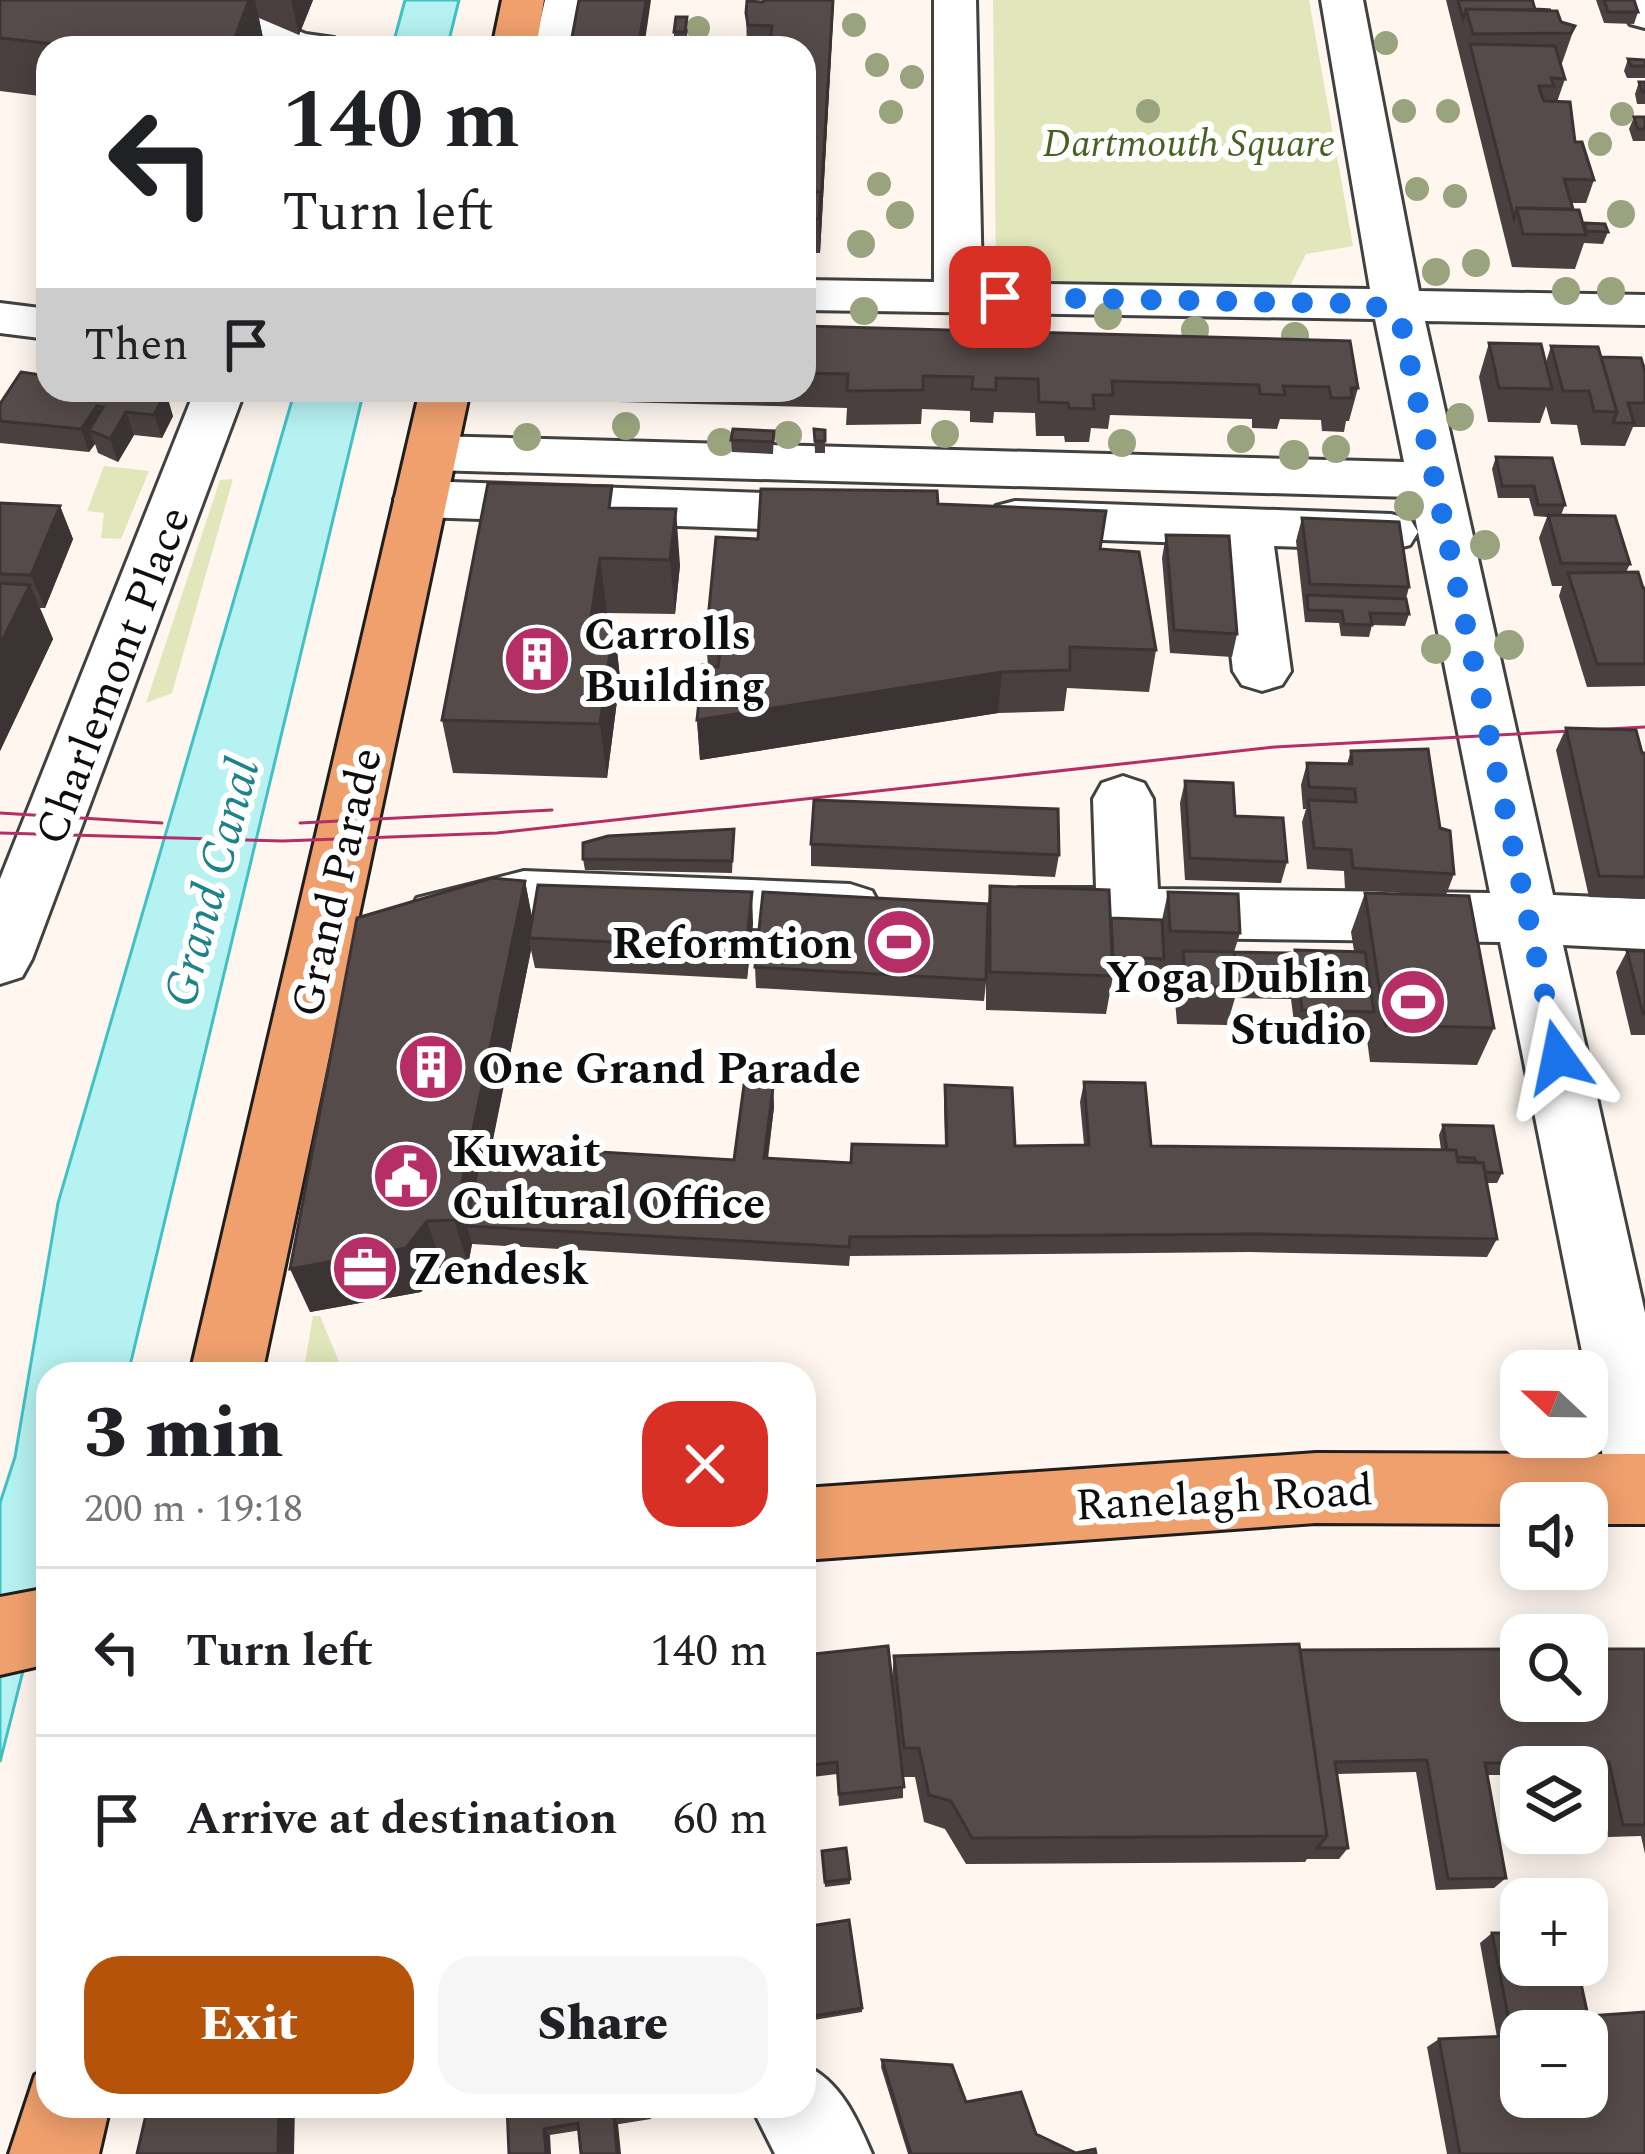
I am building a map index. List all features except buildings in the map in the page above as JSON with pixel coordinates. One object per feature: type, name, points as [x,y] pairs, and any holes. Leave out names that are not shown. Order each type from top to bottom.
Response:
[{"type":"main road","points":[[516,36],[523,0]]},
{"type":"main road","name":"Grand Parade","points":[[229,1362],[443,402]]},
{"type":"main road","name":"Ranelagh Road","points":[[816,1522],[1316,1488],[1645,1485]]},
{"type":"main road","points":[[0,1636],[36,1628]]},
{"type":"main road","points":[[54,2154],[63,2118]]},
{"type":"street","points":[[321,36],[332,0]]},
{"type":"street","points":[[558,36],[566,0]]},
{"type":"street","points":[[955,0],[958,297]]},
{"type":"street","points":[[1342,0],[1437,507],[1529,920],[1645,1485]]},
{"type":"street","points":[[1640,0],[1645,14]]},
{"type":"street","points":[[223,14],[276,36]]},
{"type":"street","points":[[816,295],[1645,310]]},
{"type":"street","points":[[0,318],[36,322]]},
{"type":"street","name":"Charlemont Place","points":[[0,959],[27,827],[215,402]]},
{"type":"street","points":[[427,476],[1437,507]]},
{"type":"street","points":[[427,476],[1244,527],[1437,507]]},
{"type":"street","points":[[1244,527],[1262,671]]},
{"type":"street","points":[[1123,799],[1163,920]]},
{"type":"street","points":[[325,927],[384,927],[519,913],[933,910],[1163,920],[1645,924]]},
{"type":"street","points":[[803,2118],[826,2154]]},
{"type":"green space","name":"Dartmouth Square","points":[[993,0],[1309,0],[1353,246],[1306,254],[1289,288],[996,279]]},
{"type":"green space","points":[[104,466],[149,471],[121,539],[101,538],[104,513],[87,511]]},
{"type":"green space","points":[[233,479],[172,693],[146,703],[220,480]]},
{"type":"green space","points":[[313,1316],[320,1316],[339,1362],[305,1362]]},
{"type":"water","points":[[405,0],[459,0],[450,36],[395,36]]},
{"type":"water","name":"Grand Canal","points":[[292,402],[361,402],[131,1362],[36,1362],[36,1620],[0,1762],[0,1503],[15,1457],[58,1203]]},
{"type":"tram line","points":[[0,833],[283,841],[497,833],[1275,747],[1645,727]]},
{"type":"tram line","points":[[300,823],[552,810]]},
{"type":"tram line","points":[[0,813],[162,823]]},
{"type":"place","name":"Carrolls Building","points":[[537,659]]},
{"type":"place","name":"Reformtion","points":[[899,942]]},
{"type":"place","name":"Yoga Dublin Studio","points":[[1413,1002]]},
{"type":"place","name":"One Grand Parade","points":[[431,1067]]},
{"type":"place","name":"Kuwait Cultural Office","points":[[406,1176]]},
{"type":"place","name":"Zendesk","points":[[365,1268]]},
{"type":"route","points":[[1000,297],[1374,304],[1383,314],[1400,318],[1558,1057]]}]
